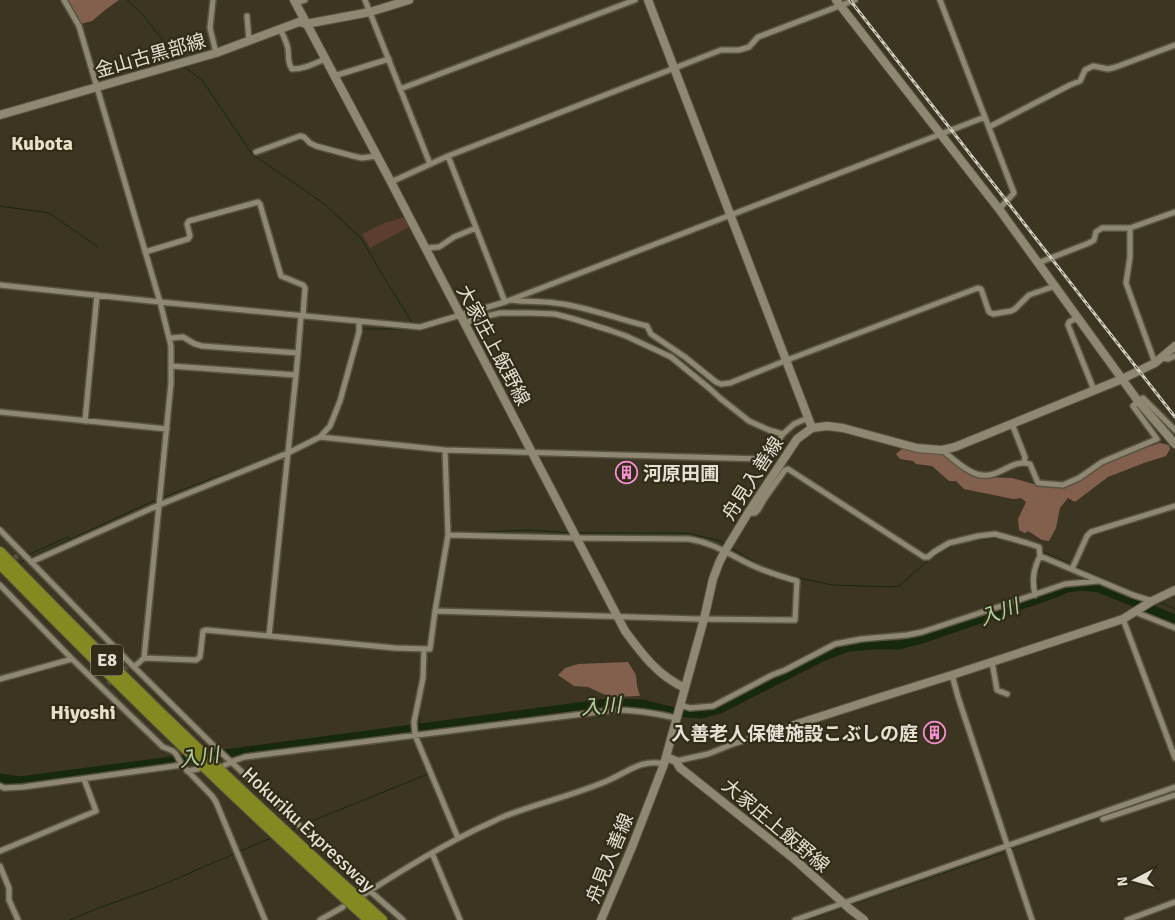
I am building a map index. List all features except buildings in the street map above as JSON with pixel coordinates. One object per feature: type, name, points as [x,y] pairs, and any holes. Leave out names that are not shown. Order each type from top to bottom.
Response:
[{"type":"highway","name":"Hokuriku Expressway","points":[[0,552],[10,560],[15,573],[120,685],[189,749],[277,824],[382,920]]},
{"type":"highway","name":"Hokuriku Expressway","points":[[210,766],[369,920]]},
{"type":"main road","name":"金山古黒部線","points":[[0,115],[216,53],[299,22],[306,24],[370,12],[410,0]]},
{"type":"main road","points":[[648,0],[812,428],[827,426],[843,428],[917,448],[942,450],[955,447],[1122,379],[1159,360],[1175,346]]},
{"type":"main road","name":"大家庄上飯野線","points":[[295,1],[618,617],[632,640],[656,670],[684,688]]},
{"type":"main road","points":[[838,3],[999,209],[1138,401],[1175,444]]},
{"type":"main road","name":"舟見入善線","points":[[602,920],[665,761],[713,580],[725,551],[797,439],[812,428]]},
{"type":"main road","points":[[794,725],[1123,620],[1150,602],[1175,590]]},
{"type":"main road","points":[[665,761],[676,761]]},
{"type":"main road","name":"大家庄上飯野線","points":[[676,761],[684,772],[793,858],[864,920]]},
{"type":"street","points":[[64,0],[79,26],[160,302],[171,346],[171,383],[144,658]]},
{"type":"street","points":[[213,0],[210,28],[216,53]]},
{"type":"street","points":[[295,1],[305,0]]},
{"type":"street","points":[[366,0],[430,164]]},
{"type":"street","points":[[400,89],[635,0]]},
{"type":"street","points":[[391,182],[448,156],[721,50],[739,50],[749,46],[758,37],[838,3],[855,0]]},
{"type":"street","points":[[940,0],[1014,193],[999,209]]},
{"type":"street","points":[[247,16],[249,41]]},
{"type":"street","points":[[280,29],[288,48],[288,61],[292,69],[306,67],[325,59]]},
{"type":"street","points":[[989,127],[1080,81],[1085,70],[1093,66],[1108,69],[1116,67],[1175,45]]},
{"type":"street","points":[[334,76],[389,59]]},
{"type":"street","points":[[462,320],[507,301],[985,118]]},
{"type":"street","points":[[256,152],[300,136],[316,146],[352,156],[362,158],[377,156]]},
{"type":"street","points":[[448,156],[507,301]]},
{"type":"street","points":[[145,252],[188,239],[190,236],[189,222],[258,202],[281,276],[303,285],[305,288],[268,636]]},
{"type":"street","points":[[1038,263],[1089,243],[1094,240],[1096,232],[1102,228],[1130,228],[1175,212]]},
{"type":"street","points":[[425,248],[439,247],[454,237],[476,228]]},
{"type":"street","points":[[1130,228],[1130,257],[1126,283],[1159,360],[1175,356]]},
{"type":"street","points":[[0,285],[420,327],[500,314],[555,314],[626,336],[671,357],[749,420],[769,430],[783,434]]},
{"type":"street","points":[[507,301],[555,302],[647,326],[651,334],[685,356],[721,384],[730,383],[978,288],[981,289],[989,312],[993,314],[1011,311],[1029,295],[1055,286]]},
{"type":"street","points":[[85,421],[97,295]]},
{"type":"street","points":[[1077,318],[1069,322],[1068,325],[1094,390]]},
{"type":"street","points":[[0,530],[10,560],[31,562],[159,505],[288,453],[320,437],[330,426],[340,401],[359,332],[359,322]]},
{"type":"street","points":[[170,338],[183,337],[202,346],[298,354]]},
{"type":"street","points":[[171,366],[296,375]]},
{"type":"street","points":[[942,450],[971,472],[981,475],[992,476],[1024,462],[1030,464],[1038,483],[1063,485],[1078,478],[1102,462],[1157,439],[1133,406],[1143,398],[1175,430]]},
{"type":"street","points":[[0,412],[167,429]]},
{"type":"street","points":[[320,437],[445,450],[762,459],[768,457],[783,434],[794,424],[808,418]]},
{"type":"street","points":[[1012,424],[1026,457],[1024,462]]},
{"type":"street","points":[[131,666],[144,658],[196,660],[200,657],[203,631],[206,630],[395,648],[430,649],[448,535],[445,450]]},
{"type":"street","points":[[748,513],[755,513],[758,510],[785,470],[788,469],[924,557],[928,557],[949,543],[995,534],[1039,547],[1040,556],[1033,572],[1032,580],[1035,595]]},
{"type":"street","points":[[1072,569],[1087,536],[1091,532],[1175,506]]},
{"type":"street","points":[[435,611],[795,620],[797,580],[755,567],[703,542],[689,539],[448,535]]},
{"type":"street","points":[[1040,556],[1150,602]]},
{"type":"street","points":[[31,562],[131,666],[367,892],[403,920]]},
{"type":"street","points":[[680,706],[699,708],[713,706],[835,644],[922,632],[1065,584],[1098,581]]},
{"type":"street","points":[[0,585],[72,659],[163,747],[189,749]]},
{"type":"street","points":[[1137,611],[1175,628]]},
{"type":"street","points":[[1123,620],[1175,758]]},
{"type":"street","points":[[424,649],[422,678],[414,724],[415,735],[458,838]]},
{"type":"street","points":[[0,679],[72,659]]},
{"type":"street","points":[[992,662],[997,690],[1006,694]]},
{"type":"street","points":[[952,675],[1032,920]]},
{"type":"street","points":[[103,689],[108,684]]},
{"type":"street","points":[[187,771],[230,760],[614,710],[656,713],[676,718]]},
{"type":"street","points":[[676,761],[708,754],[794,725]]},
{"type":"street","points":[[213,744],[176,753],[182,765],[216,802],[265,920]]},
{"type":"street","points":[[367,892],[458,838],[504,816],[607,781],[634,767],[665,761]]},
{"type":"street","points":[[0,786],[4,788],[23,787],[182,765]]},
{"type":"street","points":[[0,851],[96,812],[84,779]]},
{"type":"street","points":[[795,920],[846,905],[1175,787]]},
{"type":"street","points":[[1103,819],[1175,795]]},
{"type":"street","points":[[432,853],[460,920]]},
{"type":"street","points":[[0,866],[9,888],[9,900],[18,920]]},
{"type":"street","points":[[1127,920],[1175,902]]},
{"type":"street","points":[[320,920],[343,907]]},
{"type":"shaded area","points":[[68,0],[119,0],[92,21],[80,24]]},
{"type":"shaded area","points":[[406,217],[411,226],[370,248],[362,234],[384,223]]},
{"type":"shaded area","points":[[1160,443],[1169,445],[1170,449],[1166,456],[1108,477],[1075,502],[1068,498],[1060,508],[1056,528],[1049,541],[1042,540],[1028,531],[1025,533],[1019,530],[1018,519],[1026,502],[1021,498],[1013,499],[964,489],[956,481],[949,481],[932,466],[900,459],[896,454],[902,449],[907,449],[946,454],[982,477],[1012,478],[1056,488],[1064,487],[1122,456]]},
{"type":"shaded area","points":[[628,662],[636,675],[640,696],[614,697],[588,687],[574,686],[558,675],[565,668],[578,664]]},
{"type":"waterway","points":[[127,0],[143,15],[179,61]]},
{"type":"waterway","points":[[183,66],[202,80],[252,154],[323,203],[361,238],[413,324]]},
{"type":"waterway","points":[[0,206],[49,213],[98,247]]},
{"type":"waterway","points":[[361,329],[416,329]]},
{"type":"waterway","points":[[327,427],[350,355]]},
{"type":"waterway","points":[[313,438],[320,433]]},
{"type":"waterway","points":[[291,449],[298,445]]},
{"type":"waterway","points":[[162,498],[287,450]]},
{"type":"waterway","points":[[30,558],[156,500]]},
{"type":"waterway","points":[[468,533],[527,530],[571,533]]},
{"type":"waterway","points":[[578,533],[687,533],[721,541],[726,545]]},
{"type":"waterway","points":[[427,648],[432,605],[445,536]]},
{"type":"waterway","points":[[24,551],[30,554],[68,537],[70,539]]},
{"type":"waterway","points":[[732,549],[765,568],[795,577],[832,585],[890,587],[899,586],[932,557],[954,545],[976,540],[999,538],[1037,549]]},
{"type":"waterway","points":[[1043,552],[1071,564]]},
{"type":"waterway","points":[[1039,591],[1037,576],[1043,558]]},
{"type":"waterway","points":[[17,564],[27,559]]},
{"type":"waterway","points":[[1075,566],[1147,597]]},
{"type":"waterway","name":"入川","points":[[0,778],[20,781],[608,703],[643,704],[675,712],[701,714],[720,709],[822,657],[848,647],[899,645],[919,640],[1067,588],[1082,586],[1099,588],[1175,619]]},
{"type":"waterway","points":[[1157,601],[1175,609]]},
{"type":"waterway","points":[[424,685],[427,652]]},
{"type":"waterway","points":[[419,709],[420,728]]},
{"type":"waterway","points":[[419,737],[424,749]]},
{"type":"waterway","points":[[302,825],[428,774]]},
{"type":"waterway","points":[[1114,813],[1175,791]]},
{"type":"waterway","points":[[1011,849],[1101,817]]},
{"type":"waterway","points":[[291,830],[299,826]]},
{"type":"waterway","points":[[238,852],[271,838]]},
{"type":"waterway","points":[[850,905],[1007,851]]},
{"type":"waterway","points":[[70,920],[157,887],[234,854]]},
{"type":"waterway","points":[[808,920],[844,907]]},
{"type":"tunnel","points":[[7,561],[18,556]]},
{"type":"tunnel","points":[[108,684],[127,667]]},
{"type":"railway","points":[[850,0],[1175,417]]},
{"type":"place","name":"河原田圃","points":[[627,473]]},
{"type":"place","name":"入善老人保健施設こぶしの庭","points":[[934,733]]},
{"type":"district","name":"Kubota","points":[[42,143]]},
{"type":"district","name":"Hiyoshi","points":[[83,712]]}]
